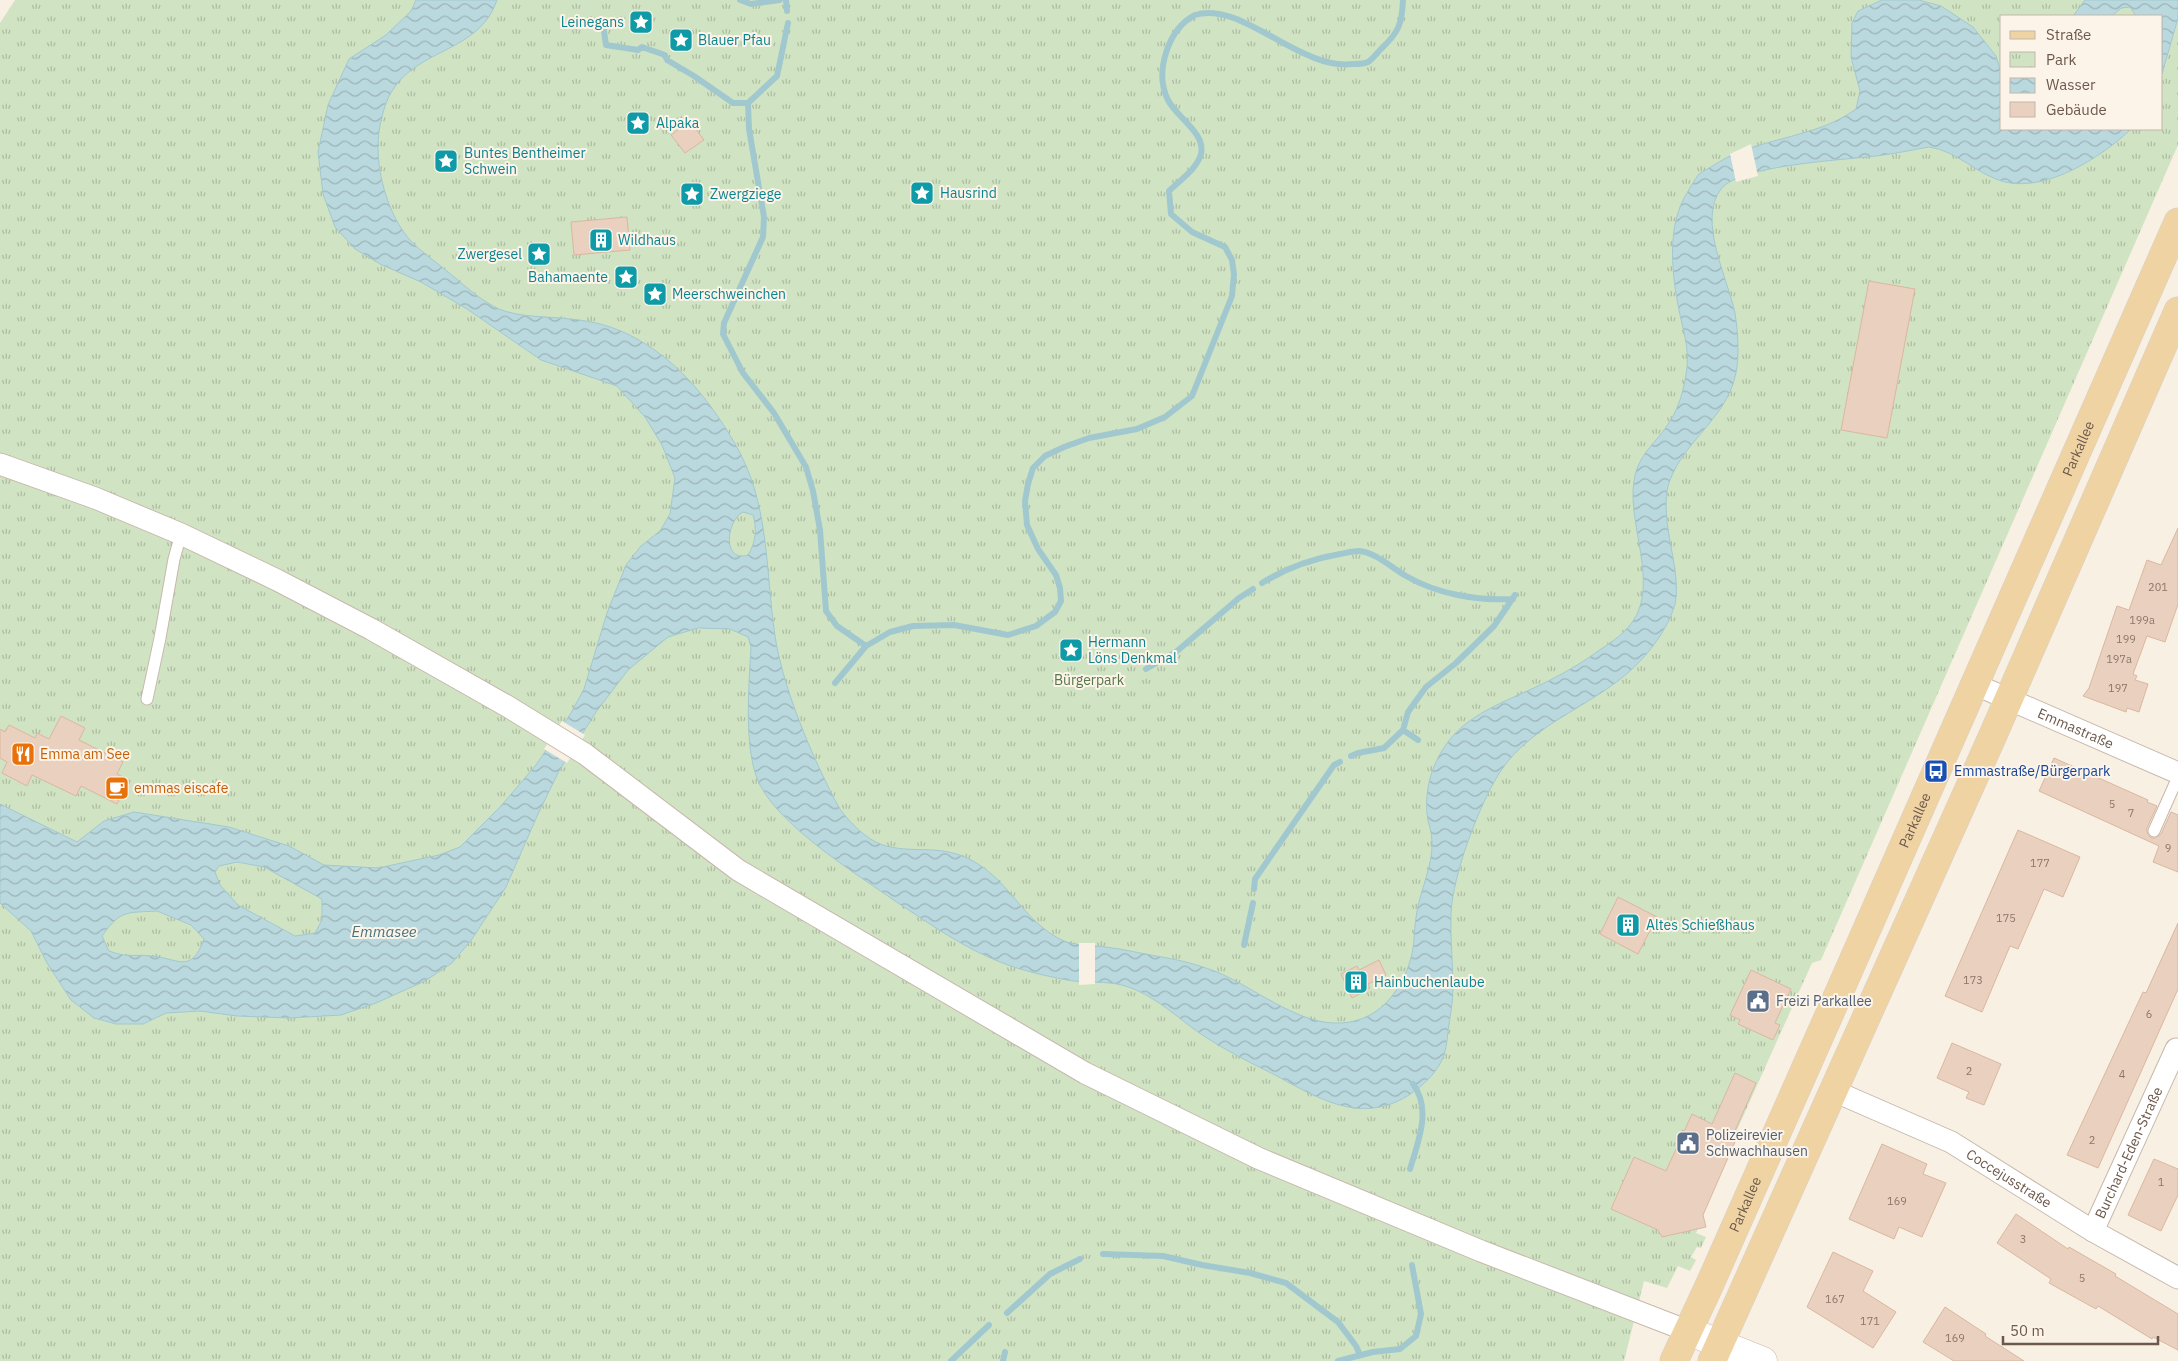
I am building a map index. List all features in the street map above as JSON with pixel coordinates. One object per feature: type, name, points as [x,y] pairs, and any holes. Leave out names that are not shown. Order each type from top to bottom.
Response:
[{"type":"main road","name":"Parkallee","points":[[1674,1361],[1842,988],[2178,222]]},
{"type":"main road","points":[[1716,1352],[2009,700],[2178,311]]},
{"type":"main road","points":[[1688,1331],[1716,1352],[1763,1361]]},
{"type":"street","points":[[0,464],[95,498],[180,534],[277,580],[370,629],[585,754],[738,870],[1085,1073],[1258,1158],[1489,1254],[1688,1331]]},
{"type":"street","name":"Emmastraße","points":[[1974,684],[2178,773]]},
{"type":"street","name":"Burchard-Eden-Straße","points":[[2093,1231],[2176,1049],[2178,1050]]},
{"type":"street","name":"Coccejusstraße","points":[[1834,1091],[1951,1142],[2093,1231],[2178,1278]]},
{"type":"lane","points":[[147,699],[180,534]]},
{"type":"lane","points":[[2154,831],[2178,777]]},
{"type":"green space","name":"Bürgerpark","points":[[15,0],[2178,0],[2178,145],[1821,960],[1812,963],[1697,1219],[1701,1221],[1696,1233],[1706,1237],[1701,1248],[1697,1247],[1691,1257],[1696,1260],[1690,1271],[1678,1266],[1667,1288],[1644,1281],[1624,1361],[0,1361],[0,23]]},
{"type":"water","name":"Emmasee","points":[[416,0],[497,0],[489,17],[477,30],[417,66],[403,77],[387,100],[379,132],[378,148],[382,181],[393,213],[400,227],[419,249],[493,306],[516,314],[588,321],[621,331],[652,348],[666,359],[704,397],[734,442],[746,465],[754,488],[764,536],[775,636],[783,673],[811,750],[835,800],[849,820],[865,835],[883,845],[893,848],[945,851],[967,858],[994,876],[1037,923],[1064,941],[1079,945],[1126,950],[1196,965],[1231,978],[1274,1003],[1304,1017],[1334,1023],[1349,1022],[1375,1012],[1394,993],[1408,968],[1413,949],[1417,911],[1432,850],[1427,814],[1428,787],[1436,762],[1445,746],[1464,725],[1476,717],[1564,673],[1610,643],[1630,625],[1640,606],[1643,589],[1643,571],[1633,498],[1634,481],[1639,463],[1674,415],[1685,381],[1687,352],[1674,282],[1672,253],[1675,225],[1679,211],[1684,198],[1699,174],[1740,152],[1825,126],[1856,109],[1860,91],[1851,57],[1852,23],[1858,11],[1882,0],[1919,0],[1941,6],[1973,27],[1996,56],[2000,69],[2000,130],[2130,130],[2089,161],[2056,177],[2038,182],[2021,184],[1995,179],[1949,153],[1929,147],[1883,155],[1770,169],[1748,174],[1732,181],[1721,189],[1714,202],[1712,217],[1713,233],[1716,250],[1735,313],[1738,337],[1738,362],[1730,392],[1713,419],[1682,457],[1668,486],[1666,502],[1667,519],[1676,587],[1673,611],[1662,633],[1652,647],[1626,675],[1549,725],[1531,739],[1514,754],[1492,786],[1468,840],[1453,897],[1451,922],[1453,993],[1444,1055],[1435,1071],[1424,1083],[1412,1093],[1394,1103],[1376,1108],[1358,1108],[1324,1100],[1225,1049],[1160,1004],[1136,990],[1117,984],[1072,981],[1047,976],[1000,962],[960,943],[843,865],[822,850],[785,818],[760,785],[751,755],[749,737],[748,699],[751,647],[748,637],[730,629],[698,628],[668,637],[628,670],[596,712],[559,771],[506,887],[472,939],[452,963],[425,981],[376,1003],[341,1015],[289,1018],[237,1016],[200,1011],[166,1013],[143,1024],[116,1024],[94,1018],[71,1000],[47,963],[31,931],[0,903],[0,804],[77,842],[104,821],[134,812],[229,827],[289,846],[324,865],[378,868],[439,855],[460,847],[500,807],[536,765],[571,713],[584,689],[607,613],[626,565],[641,546],[660,531],[670,514],[675,478],[662,445],[645,417],[617,386],[541,360],[467,309],[421,282],[380,264],[355,249],[335,227],[323,194],[318,152],[328,105],[349,59],[386,35],[411,11]],"holes":[[[743,512],[753,515],[755,525],[753,546],[748,555],[740,556],[734,553],[731,547],[729,540],[730,532],[737,517]],[[237,862],[264,867],[322,899],[322,920],[315,933],[295,936],[238,905],[220,885],[215,872],[219,866]],[[157,911],[191,925],[204,939],[194,957],[189,961],[183,962],[160,957],[121,954],[109,951],[102,936],[114,921],[125,914]]]},
{"type":"water","points":[[2085,0],[2178,0],[2178,18],[2163,70],[2163,15],[2135,15],[2130,7],[2121,8],[2113,15],[2074,15]]},
{"type":"pier","points":[[1751,144],[1758,176],[1736,182],[1730,154]]},
{"type":"pier","points":[[562,721],[585,735],[567,763],[544,749]]},
{"type":"pier","points":[[1079,943],[1095,943],[1095,984],[1079,985]]},
{"type":"building","points":[[690,121],[704,140],[685,153],[671,135]]},
{"type":"building","name":"Wildhaus","points":[[627,217],[630,250],[574,255],[571,222]]},
{"type":"building","points":[[1869,281],[1915,289],[1887,438],[1841,430]]},
{"type":"building","points":[[2178,528],[2178,604],[2165,642],[2147,636],[2133,674],[2137,676],[2135,680],[2148,684],[2139,712],[2127,708],[2126,712],[2083,696],[2089,688],[2117,606],[2129,610],[2147,560],[2161,565]]},
{"type":"building","points":[[61,716],[85,728],[79,740],[123,762],[117,774],[129,780],[117,804],[81,786],[76,796],[32,775],[27,786],[2,773],[7,762],[0,758],[0,729],[5,732],[9,725],[35,738],[37,733],[49,739]]},
{"type":"building","points":[[2054,758],[2148,800],[2147,802],[2157,806],[2147,828],[2151,838],[2161,834],[2171,812],[2178,815],[2178,872],[2153,862],[2159,846],[2039,791]]},
{"type":"building","points":[[2018,830],[2080,857],[2063,897],[2044,889],[2018,949],[2010,946],[1982,1012],[1945,996]]},
{"type":"building","name":"Altes Schießhaus","points":[[1618,897],[1657,917],[1638,954],[1600,934]]},
{"type":"building","points":[[2178,923],[2178,989],[2098,1168],[2067,1155],[2143,992],[2146,993]]},
{"type":"building","name":"Hainbuchenlaube","points":[[1379,960],[1386,975],[1368,984],[1370,988],[1352,998],[1341,974],[1357,966],[1359,970]]},
{"type":"building","points":[[1751,970],[1791,989],[1775,1023],[1780,1025],[1773,1040],[1738,1024],[1740,1020],[1730,1015]]},
{"type":"building","points":[[1952,1043],[2001,1064],[1984,1105],[1966,1098],[1969,1092],[1937,1078]]},
{"type":"building","points":[[1735,1073],[1756,1083],[1734,1133],[1738,1135],[1703,1215],[1706,1227],[1662,1237],[1658,1230],[1611,1209],[1634,1157],[1666,1171],[1692,1114],[1712,1124]]},
{"type":"building","points":[[1882,1144],[1927,1164],[1923,1174],[1946,1183],[1922,1237],[1899,1227],[1894,1239],[1849,1219]]},
{"type":"building","points":[[2154,1159],[2178,1169],[2178,1195],[2161,1231],[2128,1215]]},
{"type":"building","points":[[2016,1214],[2068,1249],[2069,1247],[2116,1274],[2115,1276],[2178,1314],[2178,1350],[2153,1337],[2152,1339],[2098,1306],[2096,1309],[2049,1283],[2051,1279],[1997,1243]]},
{"type":"building","points":[[1833,1252],[1873,1271],[1863,1291],[1896,1312],[1873,1348],[1807,1307]]},
{"type":"building","points":[[1945,1307],[2024,1361],[1954,1361],[1923,1342]]},
{"type":"waterway","points":[[740,0],[751,4],[780,0]]},
{"type":"waterway","points":[[786,0],[787,11]]},
{"type":"waterway","points":[[835,683],[866,646],[890,632],[913,626],[954,625],[1008,635],[1036,626],[1055,612],[1061,601],[1056,575],[1038,549],[1027,525],[1025,501],[1033,468],[1045,456],[1064,447],[1089,438],[1137,429],[1165,417],[1192,396],[1232,296],[1234,274],[1232,260],[1225,247],[1192,232],[1171,214],[1169,191],[1196,165],[1201,154],[1199,139],[1171,105],[1164,87],[1163,64],[1171,40],[1178,30],[1195,15],[1213,13],[1232,17],[1312,57],[1333,63],[1363,64],[1371,60],[1396,32],[1402,15],[1403,0]]},
{"type":"waterway","points":[[788,23],[777,76],[748,103],[749,129],[764,217],[763,237],[724,323],[723,334],[743,373],[774,413],[806,467],[813,491],[820,530],[826,611],[837,626],[866,646]]},
{"type":"waterway","points":[[604,31],[606,45],[638,50],[642,47],[665,55],[667,60],[733,103],[748,103]]},
{"type":"waterway","points":[[1262,583],[1309,561],[1359,551],[1371,554],[1406,576],[1444,592],[1485,599],[1513,599]]},
{"type":"waterway","points":[[1146,669],[1176,652],[1239,598],[1253,589]]},
{"type":"waterway","points":[[1351,756],[1384,748],[1403,730],[1408,712],[1426,687],[1456,663],[1494,626],[1515,595]]},
{"type":"waterway","points":[[1403,730],[1418,740]]},
{"type":"waterway","points":[[1254,889],[1255,879],[1334,765],[1340,762]]},
{"type":"waterway","points":[[1244,945],[1253,903]]},
{"type":"waterway","points":[[1410,1169],[1422,1126],[1423,1115],[1419,1094],[1413,1084]]},
{"type":"waterway","points":[[1103,1254],[1163,1256],[1250,1273],[1286,1283],[1338,1322],[1356,1346],[1360,1355]]},
{"type":"waterway","points":[[1007,1313],[1050,1274],[1080,1259]]},
{"type":"waterway","points":[[1338,1361],[1373,1352],[1400,1349],[1416,1336],[1421,1314],[1412,1265]]},
{"type":"waterway","points":[[951,1361],[989,1325]]},
{"type":"waterway","points":[[1003,1361],[1005,1352]]},
{"type":"place","name":"Leinegans","points":[[641,22]]},
{"type":"place","name":"Blauer Pfau","points":[[681,40]]},
{"type":"place","name":"Alpaka","points":[[638,123]]},
{"type":"place","name":"Buntes Bentheimer Schwein","points":[[446,161]]},
{"type":"place","name":"Hausrind","points":[[922,193]]},
{"type":"place","name":"Zwergziege","points":[[692,194]]},
{"type":"place","name":"Wildhaus","points":[[601,240]]},
{"type":"place","name":"Zwergesel","points":[[539,254]]},
{"type":"place","name":"Bahamaente","points":[[626,277]]},
{"type":"place","name":"Meerschweinchen","points":[[655,294]]},
{"type":"place","name":"Hermann Löns Denkmal","points":[[1071,650]]},
{"type":"place","name":"Emma am See","points":[[23,754]]},
{"type":"place","name":"Emmastraße/Bürgerpark","points":[[1936,771]]},
{"type":"place","name":"emmas eiscafe","points":[[117,788]]},
{"type":"place","name":"Altes Schießhaus","points":[[1628,925]]},
{"type":"place","name":"Hainbuchenlaube","points":[[1356,982]]},
{"type":"place","name":"Freizi Parkallee","points":[[1758,1001]]},
{"type":"place","name":"Polizeirevier Schwachhausen","points":[[1688,1143]]}]
